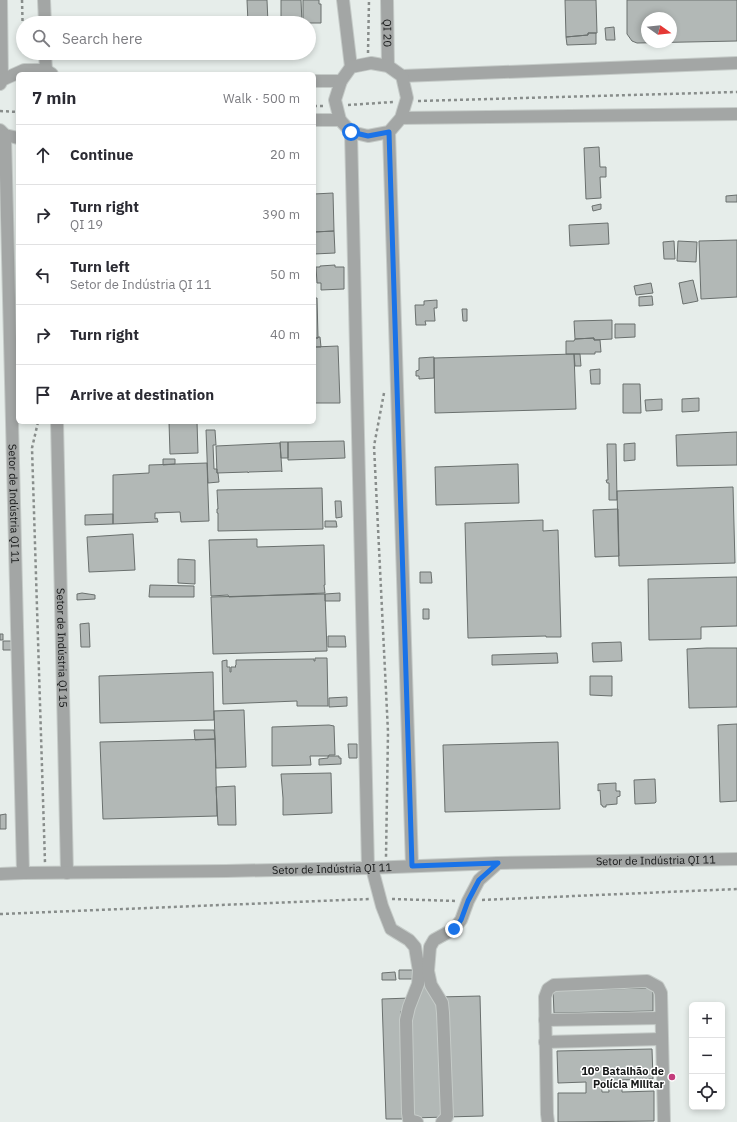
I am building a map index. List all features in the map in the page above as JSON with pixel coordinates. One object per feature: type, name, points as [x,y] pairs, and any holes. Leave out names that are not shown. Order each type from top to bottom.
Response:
[{"type":"street","points":[[1,0],[1,82],[16,74]]},
{"type":"street","points":[[44,0],[44,16]]},
{"type":"street","points":[[343,0],[351,67]]},
{"type":"street","name":"QI 20","points":[[387,0],[388,66]]},
{"type":"street","points":[[20,72],[24,70],[49,72],[47,60]]},
{"type":"street","points":[[402,76],[407,98],[401,118],[389,132],[368,136],[351,132],[340,120],[335,100],[341,80],[351,67],[368,63],[388,66],[402,76],[737,63]]},
{"type":"street","points":[[316,81],[341,80]]},
{"type":"street","points":[[401,118],[737,114]]},
{"type":"street","points":[[316,120],[340,120]]},
{"type":"street","points":[[2,132],[16,137]]},
{"type":"street","name":"Setor de Indústria QI 11","points":[[2,132],[23,873]]},
{"type":"street","points":[[351,132],[370,868],[391,929],[409,940],[415,947],[419,971],[418,984],[409,1007],[406,1020],[408,1113],[409,1120],[417,1122]]},
{"type":"street","points":[[389,132],[412,866]]},
{"type":"street","name":"Setor de Indústria QI 15","points":[[56,424],[67,873]]},
{"type":"street","name":"Setor de Indústria QI 11","points":[[0,874],[226,871],[370,868],[498,863],[737,859]]},
{"type":"street","points":[[442,1122],[447,1117],[443,1013],[442,1003],[431,985],[428,971],[430,947],[434,940],[454,929],[461,920],[468,901],[479,880],[498,863]]},
{"type":"street","points":[[548,1122],[545,997],[548,989],[554,985],[647,981],[658,987],[661,993],[664,1122]]},
{"type":"street","points":[[545,1020],[662,1018]]},
{"type":"street","points":[[546,1042],[662,1039]]},
{"type":"path","points":[[22,0],[22,16]]},
{"type":"path","points":[[368,63],[369,0]]},
{"type":"path","points":[[316,106],[737,92]]},
{"type":"path","points":[[0,111],[16,112]]},
{"type":"path","points":[[385,389],[374,446],[388,732],[386,867]]},
{"type":"path","points":[[38,424],[32,448],[45,873]]},
{"type":"building","points":[[247,0],[267,0],[268,16],[248,16]]},
{"type":"building","points":[[281,0],[301,0],[302,16],[281,16]]},
{"type":"building","points":[[303,0],[319,0],[319,4],[321,4],[321,23],[316,23],[316,16],[303,16]]},
{"type":"building","points":[[565,0],[596,0],[597,33],[566,37]]},
{"type":"building","points":[[627,0],[737,0],[737,41],[677,42],[677,12],[641,12],[641,43],[632,41],[627,34]]},
{"type":"building","points":[[614,27],[615,40],[606,40],[605,28]]},
{"type":"building","points":[[588,33],[596,33],[596,44],[567,45],[566,37],[588,35]]},
{"type":"building","points":[[599,147],[600,167],[606,167],[606,177],[600,177],[601,198],[586,199],[584,148]]},
{"type":"building","points":[[333,193],[334,231],[316,232],[316,194]]},
{"type":"building","points":[[737,195],[737,202],[726,202],[726,196]]},
{"type":"building","points":[[601,204],[601,209],[593,211],[592,206]]},
{"type":"building","points":[[608,223],[609,244],[570,246],[569,225]]},
{"type":"building","points":[[334,231],[335,253],[316,254],[316,232]]},
{"type":"building","points":[[737,240],[737,297],[701,299],[699,241]]},
{"type":"building","points":[[674,241],[675,259],[664,259],[663,242]]},
{"type":"building","points":[[678,241],[697,242],[696,262],[677,261]]},
{"type":"building","points":[[335,265],[335,267],[344,267],[344,289],[321,290],[321,283],[317,283],[316,267]]},
{"type":"building","points":[[693,280],[698,301],[683,304],[679,283]]},
{"type":"building","points":[[651,283],[653,293],[636,295],[634,286]]},
{"type":"building","points":[[652,296],[653,305],[639,306],[639,297]]},
{"type":"building","points":[[316,298],[317,298],[318,338],[316,338]]},
{"type":"building","points":[[437,300],[437,308],[434,308],[435,321],[425,321],[426,325],[416,325],[415,305],[424,305],[424,301]]},
{"type":"building","points":[[462,309],[467,309],[467,321],[463,321]]},
{"type":"building","points":[[612,320],[612,339],[575,339],[574,321]]},
{"type":"building","points":[[615,324],[635,324],[635,337],[615,338]]},
{"type":"building","points":[[320,337],[321,347],[316,347],[316,338]]},
{"type":"building","points":[[594,338],[594,340],[600,340],[601,352],[595,352],[595,354],[566,354],[566,341]]},
{"type":"building","points":[[338,346],[340,403],[316,403],[316,347]]},
{"type":"building","points":[[574,354],[576,409],[435,413],[434,358]]},
{"type":"building","points":[[574,354],[580,354],[581,366],[575,366]]},
{"type":"building","points":[[434,357],[434,378],[419,379],[419,376],[416,376],[416,371],[419,370],[419,358]]},
{"type":"building","points":[[600,369],[600,384],[591,384],[590,370]]},
{"type":"building","points":[[623,384],[640,384],[641,413],[623,413]]},
{"type":"building","points":[[699,398],[699,411],[682,412],[682,399]]},
{"type":"building","points":[[662,399],[662,410],[646,411],[645,400]]},
{"type":"building","points":[[169,424],[197,424],[198,453],[170,454]]},
{"type":"building","points":[[206,430],[215,430],[216,445],[213,445],[214,469],[217,469],[219,482],[208,483]]},
{"type":"building","points":[[737,432],[737,465],[677,466],[676,435]]},
{"type":"building","points":[[344,441],[345,458],[288,460],[288,442]]},
{"type":"building","points":[[280,442],[288,442],[288,458],[281,458]]},
{"type":"building","points":[[280,443],[282,472],[217,473],[216,446]]},
{"type":"building","points":[[635,443],[635,460],[624,461],[624,444]]},
{"type":"building","points":[[607,444],[616,444],[617,500],[609,500],[609,483],[607,483],[606,480],[608,480]]},
{"type":"building","points":[[163,459],[175,459],[175,464],[163,465]]},
{"type":"building","points":[[207,463],[209,521],[181,522],[180,512],[155,513],[155,519],[157,518],[158,522],[113,524],[113,475],[149,473],[149,465]]},
{"type":"building","points":[[518,464],[519,503],[436,505],[435,467]]},
{"type":"building","points":[[733,487],[735,563],[619,566],[617,491]]},
{"type":"building","points":[[322,488],[323,529],[218,531],[217,490]]},
{"type":"building","points":[[335,501],[341,501],[342,517],[336,518]]},
{"type":"building","points":[[618,509],[619,556],[595,557],[593,510]]},
{"type":"building","points":[[113,514],[113,524],[85,525],[85,515]]},
{"type":"building","points":[[543,520],[543,531],[558,530],[561,637],[468,638],[465,523]]},
{"type":"building","points":[[325,521],[336,521],[337,527],[325,527]]},
{"type":"building","points":[[133,534],[135,570],[89,572],[87,537]]},
{"type":"building","points":[[257,539],[257,547],[324,545],[325,593],[229,597],[228,595],[211,596],[209,540]]},
{"type":"building","points":[[178,559],[195,560],[195,584],[178,583]]},
{"type":"building","points":[[420,572],[431,572],[432,583],[420,583]]},
{"type":"building","points":[[737,577],[737,626],[701,627],[701,639],[649,640],[648,579]]},
{"type":"building","points":[[150,585],[194,586],[194,597],[149,597]]},
{"type":"building","points":[[82,593],[95,595],[95,599],[77,600],[77,594]]},
{"type":"building","points":[[340,593],[340,601],[325,601],[325,594]]},
{"type":"building","points":[[325,594],[327,651],[213,654],[211,597]]},
{"type":"building","points":[[423,609],[429,609],[429,619],[423,619]]},
{"type":"building","points":[[89,623],[90,647],[81,647],[80,624]]},
{"type":"building","points":[[0,634],[3,634],[3,640],[0,640]]},
{"type":"building","points":[[328,636],[345,636],[346,647],[328,647]]},
{"type":"building","points":[[3,641],[20,641],[19,650],[3,650]]},
{"type":"building","points":[[621,642],[622,661],[593,662],[592,643]]},
{"type":"building","points":[[737,648],[737,707],[689,708],[687,649]]},
{"type":"building","points":[[557,653],[558,663],[492,665],[492,655]]},
{"type":"building","points":[[315,658],[327,658],[328,706],[297,706],[297,701],[223,704],[222,661],[227,660],[227,667],[230,667],[231,672],[231,667],[236,667],[236,660],[314,659],[315,661]]},
{"type":"building","points":[[213,672],[214,720],[100,723],[99,676]]},
{"type":"building","points":[[590,676],[612,676],[612,696],[590,695]]},
{"type":"building","points":[[347,697],[347,706],[329,707],[329,698]]},
{"type":"building","points":[[244,710],[246,767],[216,768],[214,711]]},
{"type":"building","points":[[737,724],[737,801],[720,802],[718,725]]},
{"type":"building","points":[[334,726],[335,755],[310,756],[311,765],[272,766],[272,727]]},
{"type":"building","points":[[194,730],[214,730],[215,739],[195,740]]},
{"type":"building","points":[[215,739],[217,816],[103,819],[100,742]]},
{"type":"building","points":[[558,742],[560,809],[445,812],[443,745]]},
{"type":"building","points":[[348,744],[357,744],[357,758],[349,758]]},
{"type":"building","points":[[328,756],[339,756],[339,758],[341,758],[341,764],[319,765],[319,759],[328,758]]},
{"type":"building","points":[[331,773],[332,813],[283,815],[281,774]]},
{"type":"building","points":[[655,779],[656,802],[635,804],[634,780]]},
{"type":"building","points":[[616,783],[616,791],[620,791],[620,796],[617,797],[617,804],[606,805],[606,807],[603,807],[601,805],[598,784]]},
{"type":"building","points":[[235,786],[236,825],[218,825],[216,787]]},
{"type":"building","points":[[6,814],[6,829],[0,829],[0,815]]},
{"type":"building","points":[[433,969],[438,997],[480,996],[483,1116],[411,1118],[409,1011],[401,1011],[404,1119],[386,1119],[382,999],[410,998]]},
{"type":"building","points":[[399,970],[413,970],[413,979],[399,979]]},
{"type":"building","points":[[395,972],[396,980],[382,980],[382,973]]},
{"type":"building","points":[[653,988],[653,1011],[554,1013],[553,990]]},
{"type":"building","points":[[652,1049],[653,1079],[622,1080],[622,1092],[654,1091],[654,1121],[558,1122],[558,1093],[586,1093],[586,1082],[558,1083],[557,1051]],"holes":[[[601,1081],[608,1081],[609,1092],[602,1092]]]},
{"type":"building","points":[[644,1082],[644,1088],[633,1088],[633,1083]]},
{"type":"place","name":"10° Batalhão de Polícia Militar","points":[[672,1077]]},
{"type":"route","points":[[351,132],[368,136],[389,132],[412,866],[498,863],[479,880],[468,901],[461,920],[454,929]]}]
